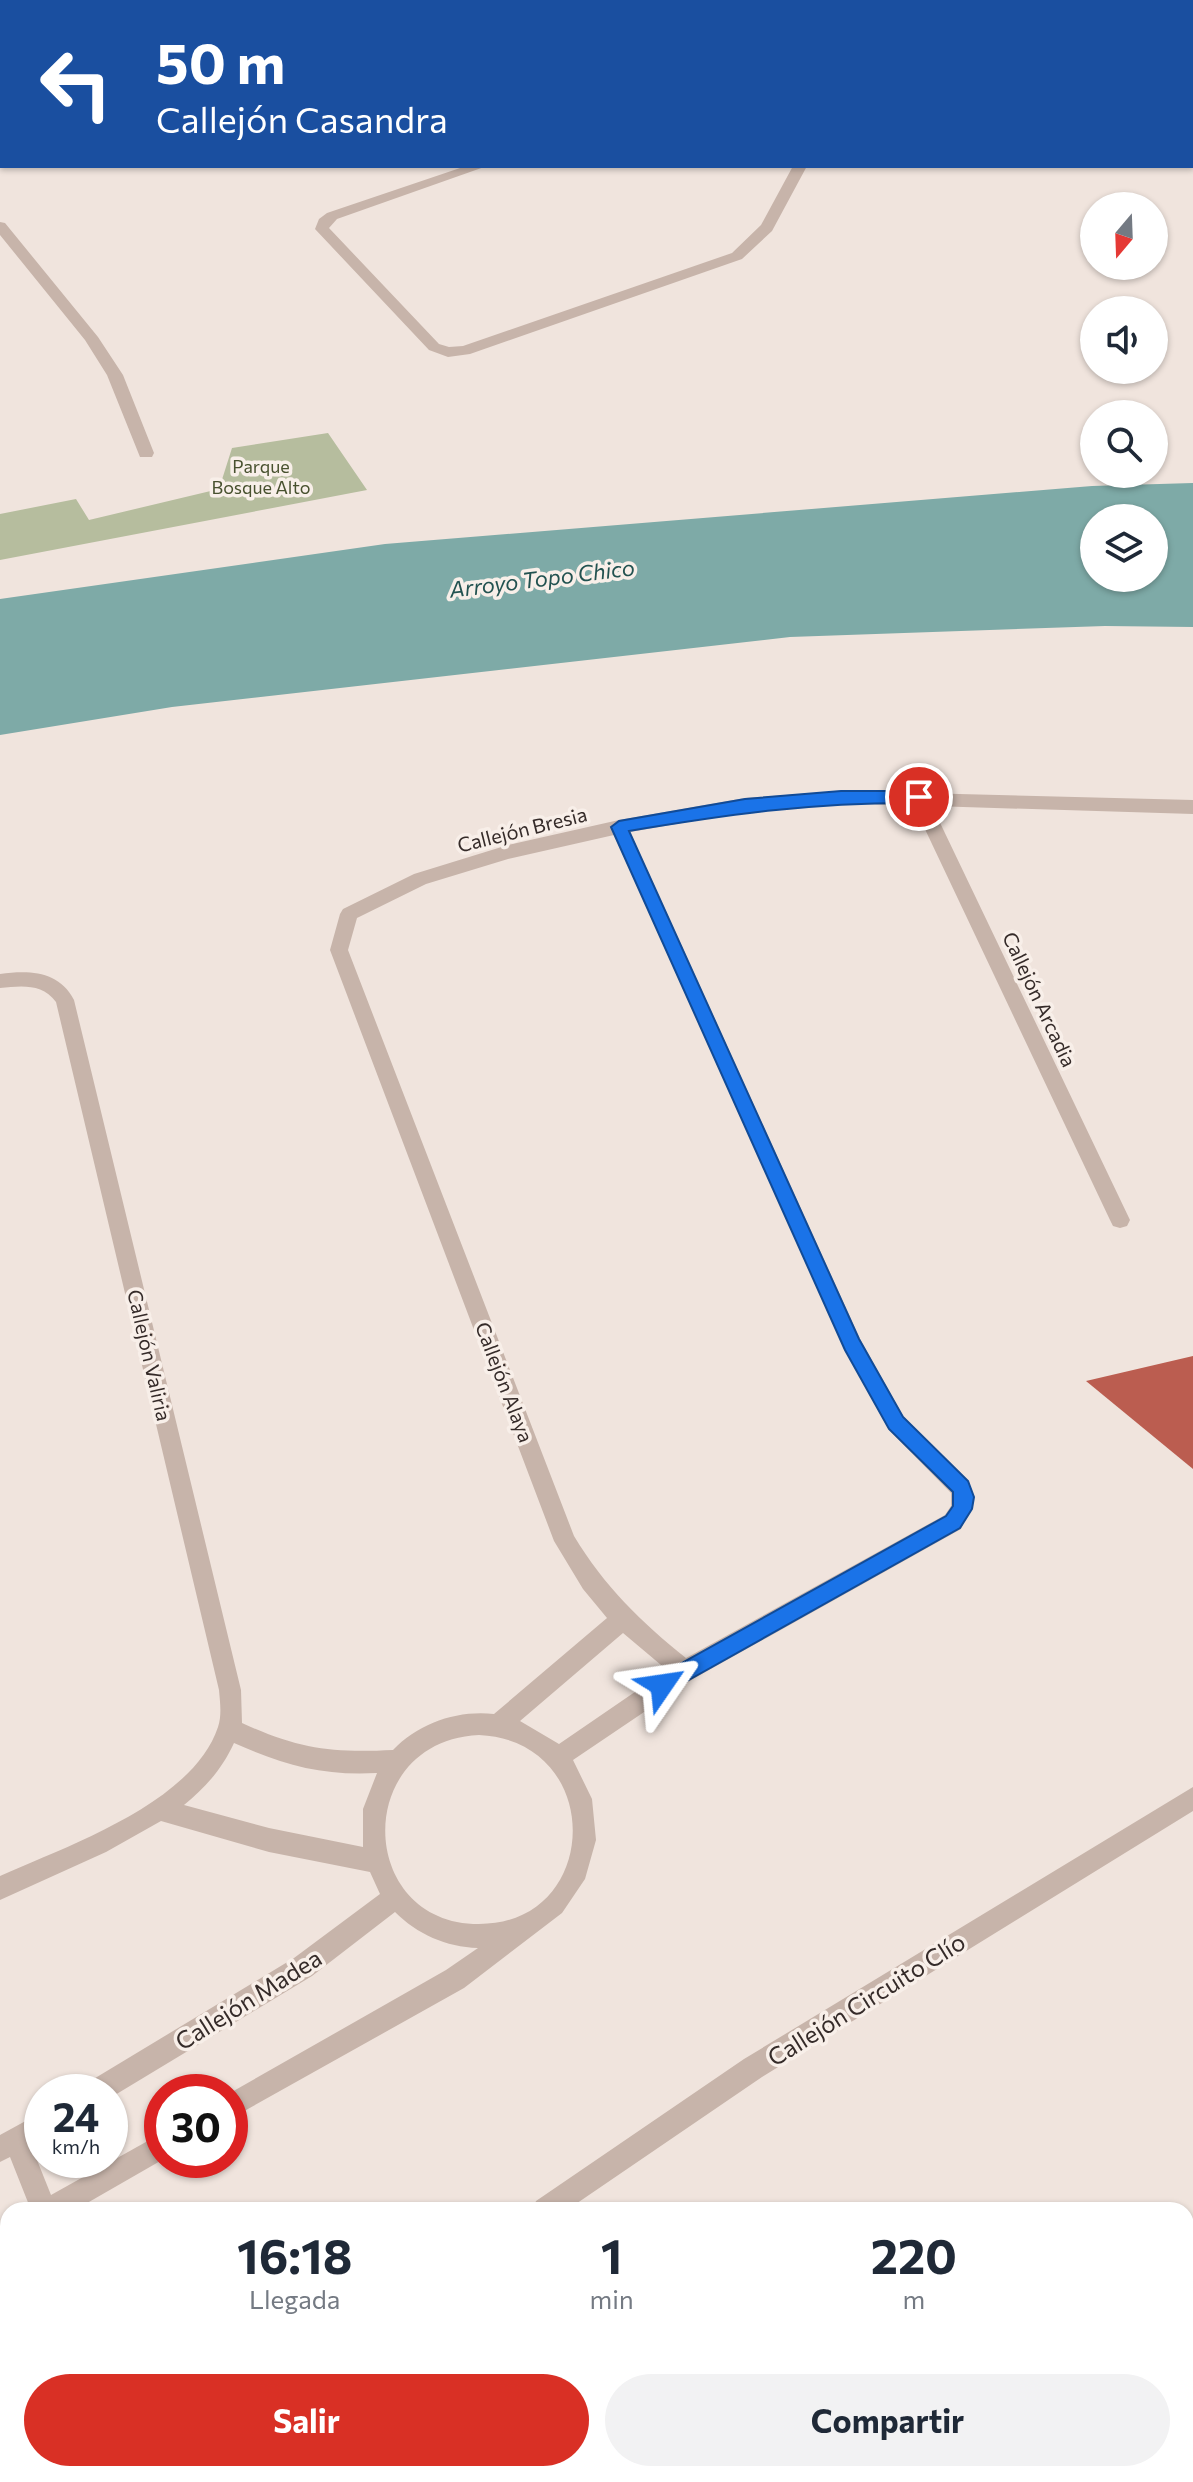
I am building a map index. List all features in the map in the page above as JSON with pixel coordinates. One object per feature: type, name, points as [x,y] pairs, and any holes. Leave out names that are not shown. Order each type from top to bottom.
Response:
[{"type":"street","points":[[474,168],[332,216],[324,222],[322,229],[434,347],[448,352],[465,351],[737,256],[753,247],[765,233],[799,168]]},
{"type":"street","points":[[0,226],[91,337],[115,375],[146,453]]},
{"type":"street","name":"Callejón Bresia","points":[[349,914],[420,879],[508,852],[619,827],[745,805],[841,797],[919,797],[1193,807]]},
{"type":"street","name":"Callejón Arcadia","points":[[919,797],[1120,1220]]},
{"type":"street","points":[[559,1757],[685,1671],[953,1522],[962,1509],[964,1497],[961,1488],[896,1423],[852,1344],[619,827]]},
{"type":"street","name":"Callejón Alaya","points":[[349,914],[339,950],[565,1541],[587,1581],[621,1620],[685,1671]]},
{"type":"street","name":"Callejón Valiria","points":[[0,981],[38,979],[53,985],[65,1000],[226,1675],[232,1714],[229,1729]]},
{"type":"street","points":[[498,1725],[621,1620]]},
{"type":"street","points":[[0,1888],[163,1810],[192,1784],[214,1756],[229,1729],[269,1747],[331,1763],[394,1761],[430,1738],[463,1726],[498,1725],[531,1737],[559,1757],[577,1785],[587,1818],[584,1853],[570,1885],[546,1912],[455,1979],[248,2097]]},
{"type":"street","points":[[394,1761],[374,1810],[372,1834],[375,1861],[394,1898],[411,1915],[444,1931],[479,1936],[519,1929]]},
{"type":"street","name":"Callejón Circuito Clío","points":[[557,2202],[753,2068],[1193,1798]]},
{"type":"street","points":[[163,1810],[269,1840],[375,1861]]},
{"type":"street","name":"Callejón Madea","points":[[126,2074],[291,1975],[394,1898]]},
{"type":"street","points":[[8,2144],[40,2202]]},
{"type":"street","points":[[64,2202],[144,2156]]},
{"type":"green space","name":"Parque Bosque Alto","points":[[328,433],[367,490],[0,560],[0,514],[76,499],[89,520],[219,489],[232,448]]},
{"type":"water","name":"Arroyo Topo Chico","points":[[1193,483],[1193,627],[1105,626],[790,637],[172,707],[0,735],[0,599],[385,544],[1080,487],[1168,488],[1168,484]]},
{"type":"building","points":[[1193,1356],[1193,1469],[1086,1381]]},
{"type":"route","points":[[662,1685],[953,1522],[962,1509],[964,1497],[961,1488],[896,1423],[873,1386],[619,827],[745,805],[841,797],[919,797]]}]
